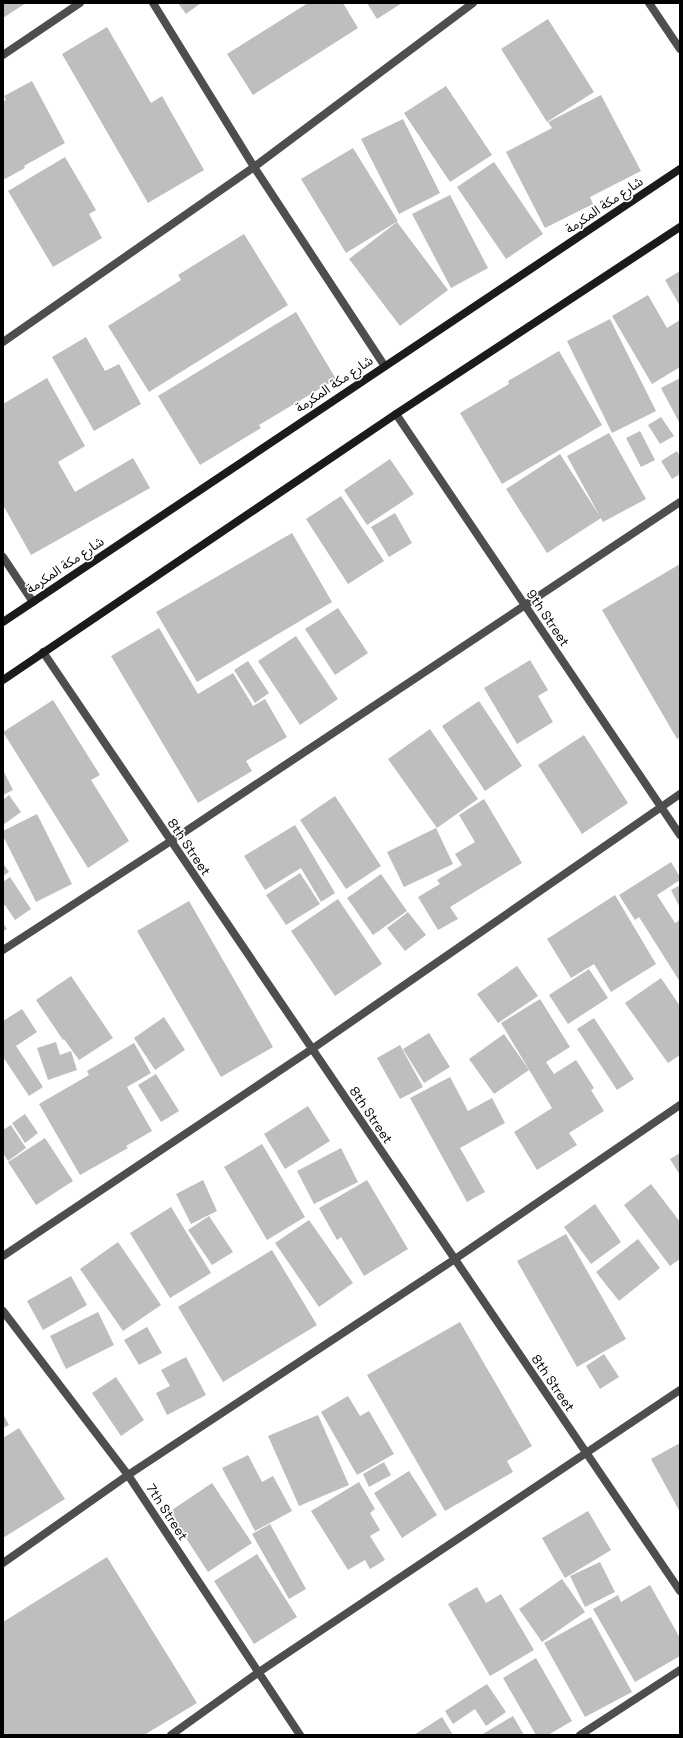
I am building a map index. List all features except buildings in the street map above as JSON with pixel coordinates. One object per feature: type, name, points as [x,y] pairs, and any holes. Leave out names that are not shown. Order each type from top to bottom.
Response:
[{"type":"main road","name":"شارع مكة المكرمة","points":[[3,622],[384,365],[680,168]]},
{"type":"main road","points":[[3,680],[396,414],[680,227]]},
{"type":"street","points":[[3,55],[80,3]]},
{"type":"street","points":[[153,3],[254,167],[384,365]]},
{"type":"street","points":[[3,342],[254,167],[474,3]]},
{"type":"street","points":[[649,3],[680,49]]},
{"type":"street","name":"9th Street","points":[[396,414],[680,835]]},
{"type":"street","points":[[3,950],[171,841],[524,604],[680,502]]},
{"type":"street","points":[[3,557],[33,602]]},
{"type":"street","name":"8th Street","points":[[43,652],[680,1591]]},
{"type":"street","points":[[3,1256],[312,1049],[680,794]]},
{"type":"street","points":[[3,1563],[128,1475],[455,1259],[680,1106]]},
{"type":"street","name":"7th Street","points":[[3,1311],[128,1475],[300,1735]]},
{"type":"street","points":[[171,1735],[259,1672],[587,1454],[680,1390]]},
{"type":"street","points":[[580,1735],[680,1670]]}]
